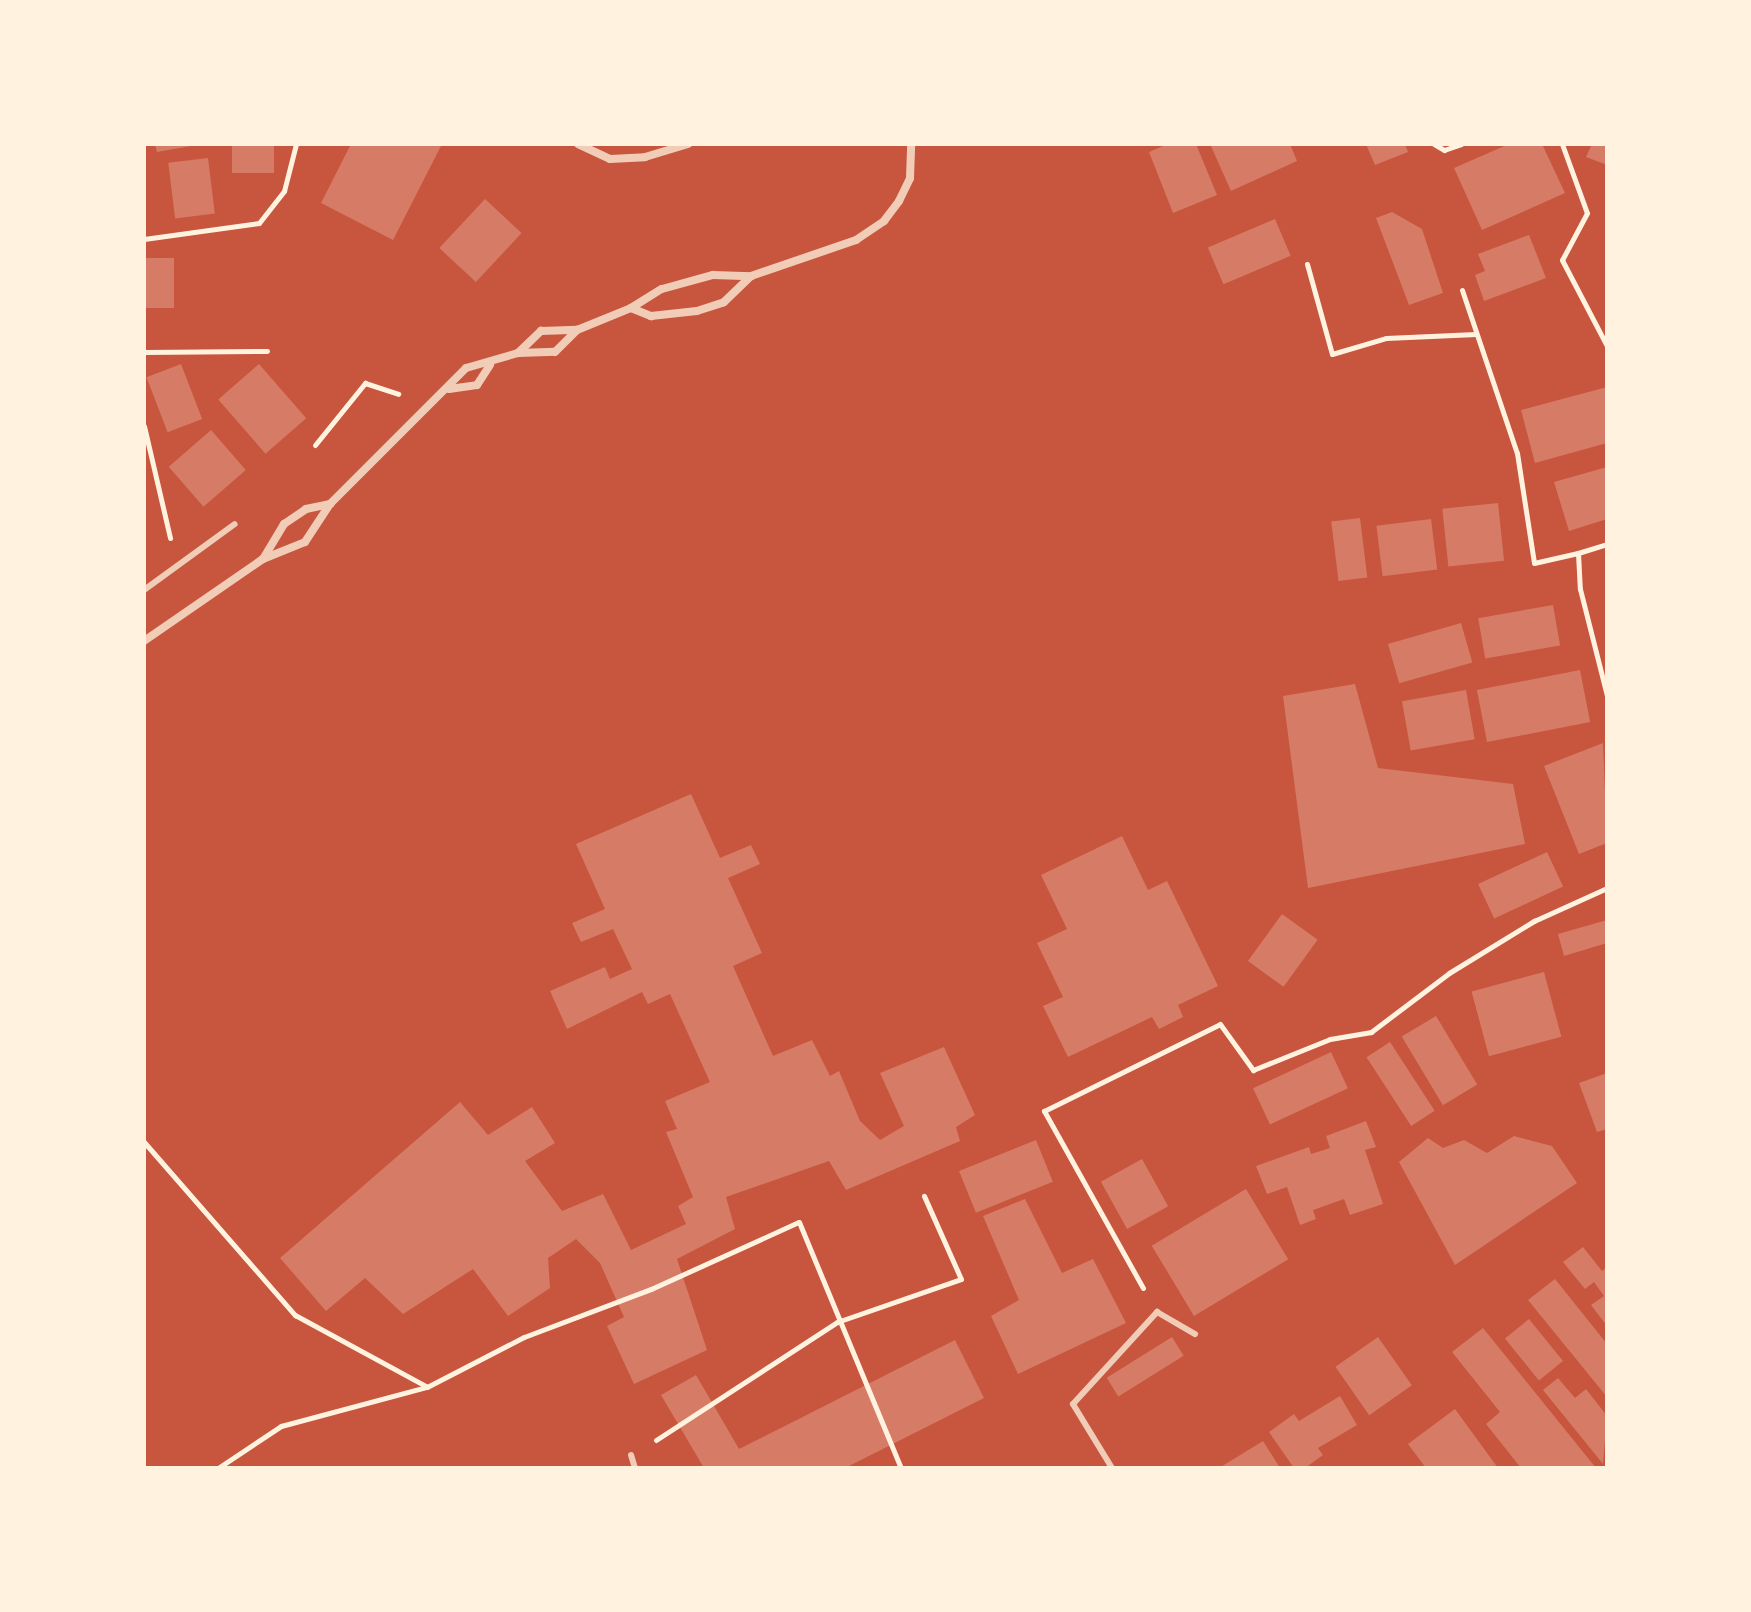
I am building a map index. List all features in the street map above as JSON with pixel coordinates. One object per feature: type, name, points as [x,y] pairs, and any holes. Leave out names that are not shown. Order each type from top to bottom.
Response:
[{"type":"street","points":[[578,144],[610,159],[645,157],[688,144]]},
{"type":"street","points":[[631,308],[651,316],[697,311],[724,302],[751,276],[856,240],[884,221],[910,178],[911,144]]},
{"type":"street","points":[[144,641],[263,559],[305,542],[330,504],[425,404],[449,389],[466,368],[490,365],[518,353],[541,331],[577,330],[631,308],[641,298],[687,281],[734,272],[751,276]]},
{"type":"street","points":[[518,353],[555,352],[577,330]]},
{"type":"street","points":[[449,389],[477,385],[490,365]]},
{"type":"street","points":[[263,559],[284,524],[306,509],[330,504]]},
{"type":"lane","points":[[144,590],[235,524]]},
{"type":"lane","points":[[1112,1468],[1073,1404],[1157,1312],[1195,1334]]},
{"type":"lane","points":[[631,1455],[635,1468]]},
{"type":"path","points":[[144,239],[259,223],[284,191],[296,144]]},
{"type":"path","points":[[1434,144],[1444,150],[1461,144]]},
{"type":"path","points":[[1562,144],[1587,213],[1562,260],[1607,346]]},
{"type":"path","points":[[1307,264],[1332,354],[1386,338],[1476,334]]},
{"type":"path","points":[[1462,290],[1517,453],[1534,563],[1607,544]]},
{"type":"path","points":[[144,352],[267,351]]},
{"type":"path","points":[[315,445],[365,383],[425,404]]},
{"type":"path","points":[[144,426],[176,566]]},
{"type":"path","points":[[1578,553],[1580,589],[1607,696]]},
{"type":"path","points":[[1157,1312],[1044,1111],[1220,1024],[1253,1070],[1330,1039],[1371,1032],[1461,965],[1534,921],[1607,888]]},
{"type":"path","points":[[144,1142],[295,1315],[427,1387]]},
{"type":"path","points":[[631,1455],[837,1322],[961,1279],[924,1196]]},
{"type":"path","points":[[218,1468],[281,1426],[427,1387],[524,1337],[651,1289],[799,1222],[837,1322],[901,1468]]},
{"type":"building","points":[[155,144],[191,144],[191,146],[157,152]]},
{"type":"building","points":[[232,144],[274,144],[274,173],[232,173]]},
{"type":"building","points":[[351,144],[442,144],[393,240],[321,203]]},
{"type":"building","points":[[1168,144],[1196,144],[1217,195],[1173,213],[1149,152]]},
{"type":"building","points":[[1210,144],[1290,144],[1297,161],[1231,191]]},
{"type":"building","points":[[1366,144],[1405,144],[1408,152],[1375,165]]},
{"type":"building","points":[[1509,144],[1542,144],[1565,193],[1482,230],[1454,168]]},
{"type":"building","points":[[1592,144],[1607,144],[1607,165],[1586,157]]},
{"type":"building","points":[[208,158],[215,214],[175,218],[168,163]]},
{"type":"building","points":[[485,199],[522,233],[476,282],[439,248]]},
{"type":"building","points":[[1392,212],[1422,229],[1443,293],[1409,305],[1376,218]]},
{"type":"building","points":[[1275,219],[1291,256],[1223,284],[1208,248]]},
{"type":"building","points":[[1529,235],[1546,278],[1484,301],[1475,275],[1485,271],[1478,254]]},
{"type":"building","points":[[144,258],[174,258],[174,308],[144,308]]},
{"type":"building","points":[[181,364],[202,419],[168,432],[146,377]]},
{"type":"building","points":[[259,364],[306,418],[265,454],[218,399]]},
{"type":"building","points":[[1607,387],[1607,443],[1535,463],[1521,410]]},
{"type":"building","points":[[211,430],[246,470],[204,507],[169,467]]},
{"type":"building","points":[[1607,467],[1607,519],[1569,531],[1554,482]]},
{"type":"building","points":[[1498,503],[1504,561],[1448,567],[1442,509]]},
{"type":"building","points":[[1360,518],[1367,578],[1339,581],[1331,522]]},
{"type":"building","points":[[1431,519],[1437,570],[1383,576],[1376,526]]},
{"type":"building","points":[[1553,605],[1560,645],[1485,659],[1478,618]]},
{"type":"building","points":[[1461,623],[1472,662],[1399,683],[1388,644]]},
{"type":"building","points":[[1580,670],[1590,722],[1487,742],[1477,690]]},
{"type":"building","points":[[1355,684],[1378,768],[1513,784],[1525,844],[1308,888],[1283,696]]},
{"type":"building","points":[[1466,690],[1475,739],[1411,751],[1402,701]]},
{"type":"building","points":[[1603,743],[1607,843],[1579,854],[1544,766]]},
{"type":"building","points":[[691,794],[720,858],[751,845],[760,864],[728,878],[762,953],[733,966],[773,1056],[812,1040],[830,1076],[839,1071],[860,1121],[880,1140],[904,1126],[880,1073],[944,1047],[975,1115],[956,1127],[960,1141],[846,1190],[829,1161],[726,1197],[735,1229],[677,1259],[707,1350],[634,1384],[607,1326],[624,1317],[600,1263],[576,1239],[548,1258],[550,1288],[508,1316],[473,1269],[403,1314],[365,1278],[326,1311],[280,1258],[460,1102],[488,1135],[532,1107],[555,1143],[525,1161],[562,1211],[603,1194],[631,1250],[686,1224],[678,1206],[693,1197],[666,1132],[677,1129],[665,1101],[710,1082],[670,994],[648,1004],[642,992],[567,1029],[550,991],[605,967],[610,979],[632,969],[613,929],[581,942],[572,923],[605,909],[576,844]]},
{"type":"building","points":[[1122,836],[1148,890],[1167,881],[1218,986],[1178,1005],[1183,1017],[1159,1029],[1152,1017],[1068,1057],[1043,1006],[1063,997],[1037,943],[1067,929],[1041,875]]},
{"type":"building","points":[[1547,852],[1563,886],[1494,919],[1478,884]]},
{"type":"building","points":[[1282,914],[1318,940],[1284,987],[1248,961]]},
{"type":"building","points":[[1607,920],[1607,943],[1564,956],[1558,934]]},
{"type":"building","points":[[1544,972],[1561,1037],[1489,1056],[1472,991]]},
{"type":"building","points":[[1436,1016],[1477,1085],[1443,1105],[1402,1037]]},
{"type":"building","points":[[1390,1042],[1435,1111],[1411,1126],[1367,1057]]},
{"type":"building","points":[[1331,1052],[1348,1088],[1270,1125],[1253,1088]]},
{"type":"building","points":[[1607,1073],[1607,1129],[1597,1132],[1579,1083]]},
{"type":"building","points":[[1366,1121],[1376,1147],[1365,1150],[1383,1204],[1350,1215],[1344,1199],[1313,1210],[1316,1219],[1300,1225],[1287,1187],[1267,1194],[1256,1166],[1309,1147],[1311,1154],[1330,1148],[1326,1136]]},
{"type":"building","points":[[1514,1136],[1552,1146],[1577,1183],[1455,1265],[1399,1162],[1428,1138],[1443,1148],[1464,1140],[1487,1153]]},
{"type":"building","points":[[1036,1140],[1053,1182],[976,1213],[959,1171]]},
{"type":"building","points":[[1142,1159],[1168,1206],[1127,1229],[1101,1182]]},
{"type":"building","points":[[1246,1189],[1288,1259],[1194,1316],[1152,1246]]},
{"type":"building","points":[[1025,1199],[1062,1273],[1093,1259],[1126,1323],[1018,1374],[991,1316],[1019,1300],[983,1216]]},
{"type":"building","points":[[1583,1247],[1602,1271],[1607,1267],[1607,1326],[1591,1305],[1604,1296],[1594,1282],[1585,1289],[1563,1262]]},
{"type":"building","points":[[1555,1279],[1607,1344],[1607,1397],[1528,1300]]},
{"type":"building","points":[[1529,1319],[1563,1361],[1539,1380],[1505,1339]]},
{"type":"building","points":[[1483,1328],[1596,1468],[1521,1468],[1486,1424],[1500,1412],[1452,1352]]},
{"type":"building","points":[[1172,1337],[1184,1356],[1118,1396],[1107,1378]]},
{"type":"building","points":[[1378,1337],[1412,1385],[1369,1415],[1335,1367]]},
{"type":"building","points":[[955,1340],[984,1398],[845,1468],[704,1468],[661,1395],[696,1375],[739,1449]]},
{"type":"building","points":[[1558,1378],[1575,1398],[1586,1389],[1607,1416],[1603,1464],[1543,1390]]},
{"type":"building","points":[[1340,1396],[1357,1425],[1318,1448],[1323,1455],[1305,1468],[1294,1468],[1269,1432],[1294,1414],[1299,1421]]},
{"type":"building","points":[[1455,1409],[1498,1468],[1426,1468],[1408,1444]]},
{"type":"building","points":[[1263,1441],[1280,1468],[1219,1468]]}]
